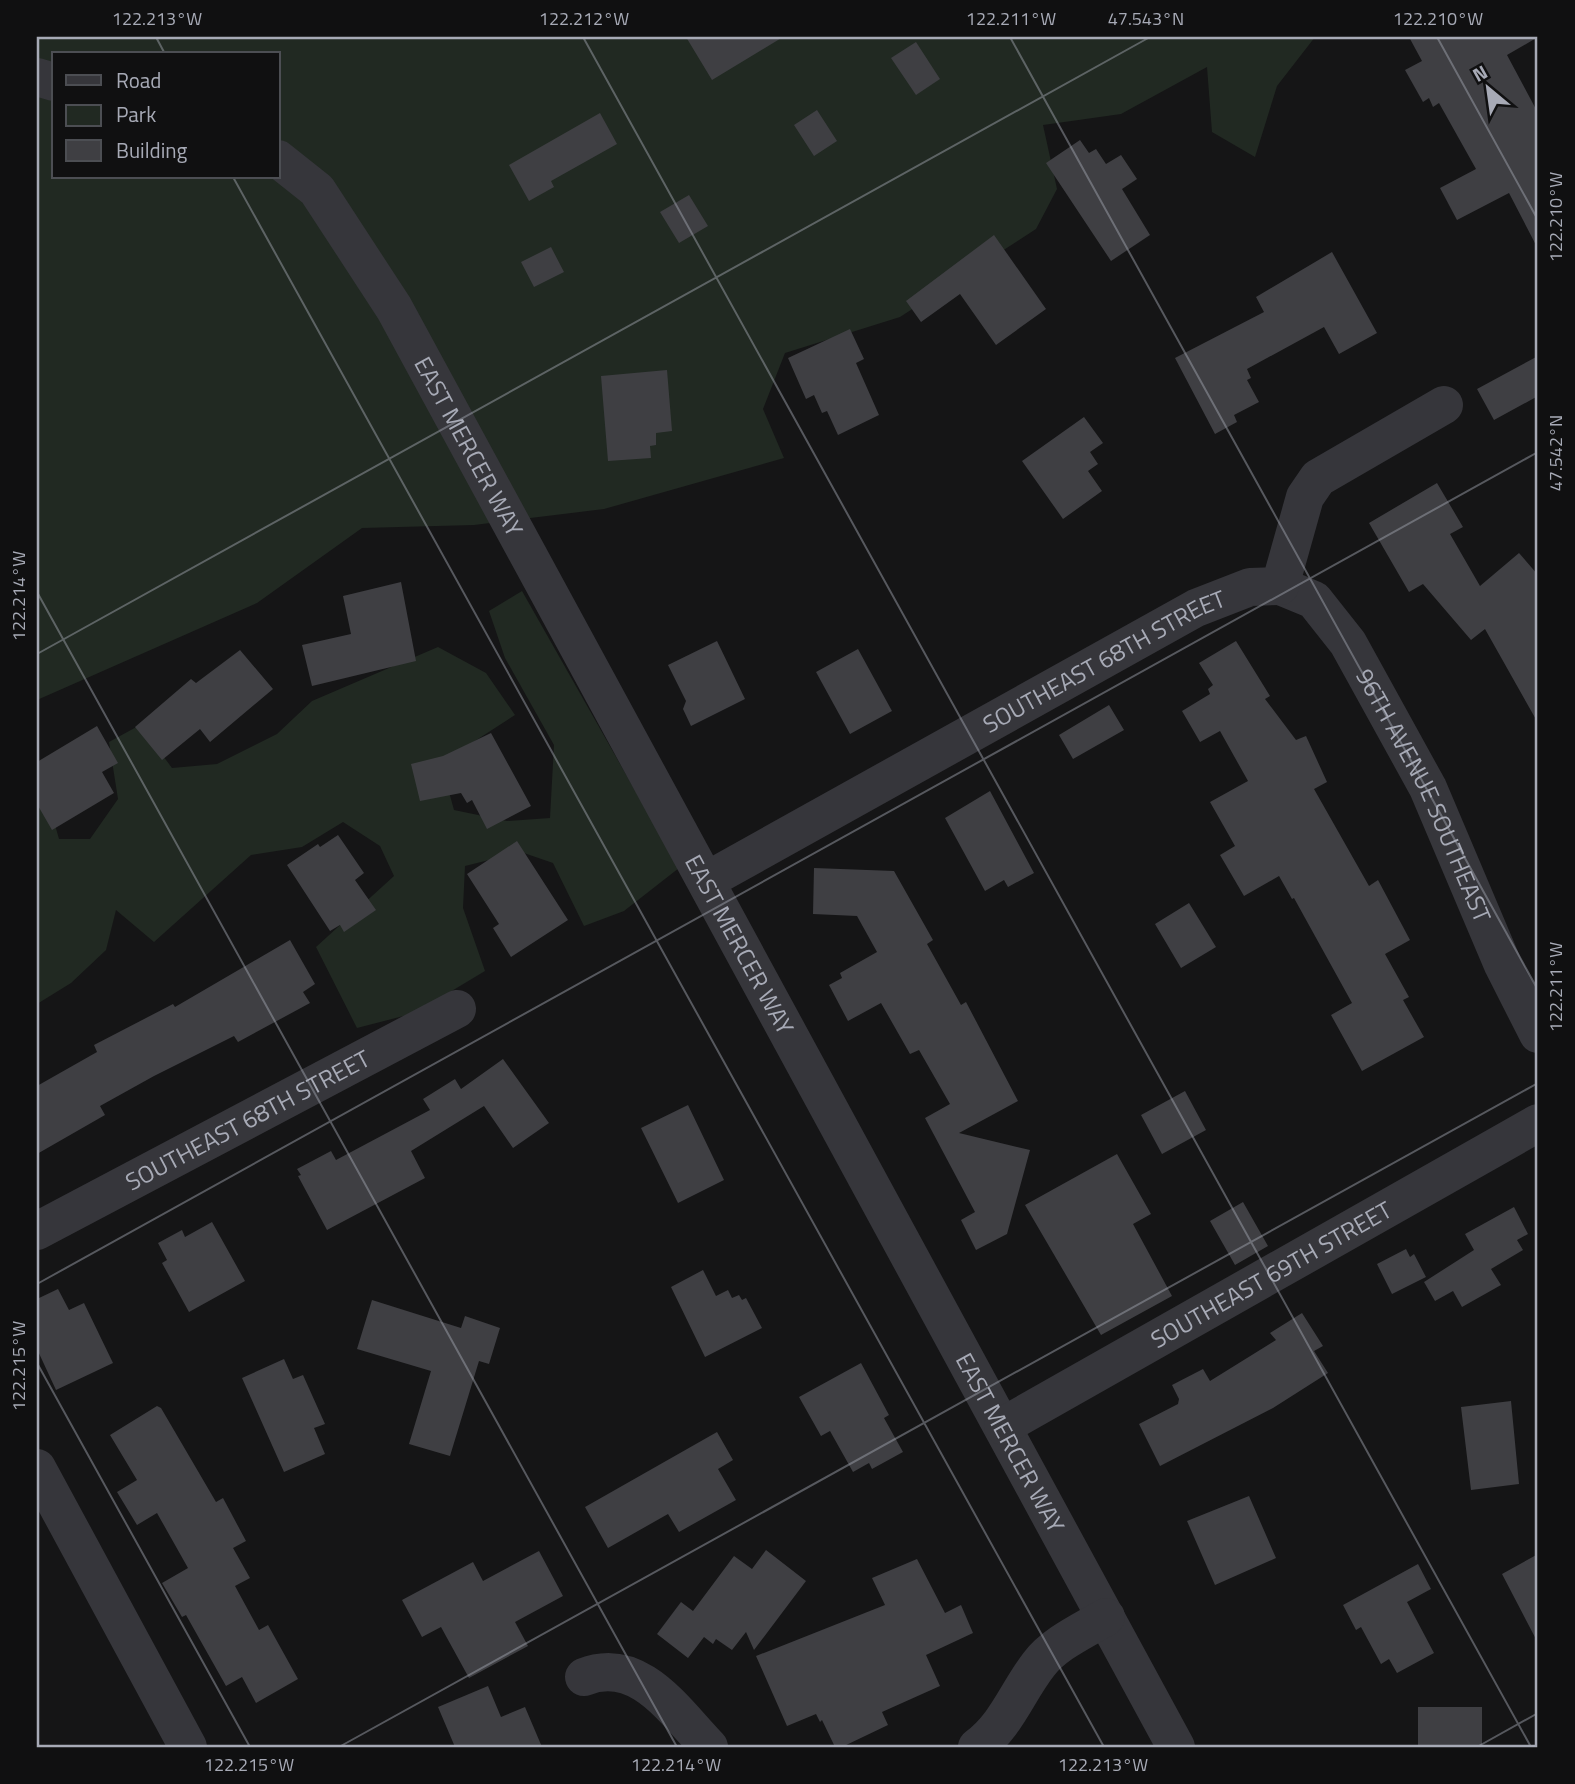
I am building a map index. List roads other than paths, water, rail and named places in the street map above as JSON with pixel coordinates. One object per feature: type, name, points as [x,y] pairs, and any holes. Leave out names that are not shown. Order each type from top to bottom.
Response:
[{"type":"street","name":"EAST MERCER WAY","points":[[280,161],[317,190],[394,308],[1176,1747]]},
{"type":"street","points":[[1280,586],[1305,497],[1318,478],[1444,405]]},
{"type":"street","name":"SOUTHEAST 68TH STREET","points":[[706,881],[1196,608],[1250,587],[1280,586]]},
{"type":"street","name":"96TH AVENUE SOUTHEAST","points":[[1280,586],[1314,600],[1348,643],[1428,788],[1503,965],[1538,1034]]},
{"type":"street","name":"SOUTHEAST 68TH STREET","points":[[37,1231],[457,1009]]},
{"type":"street","name":"SOUTHEAST 69TH STREET","points":[[1003,1426],[1538,1123]]},
{"type":"street","points":[[37,1468],[188,1747]]},
{"type":"street","points":[[977,1747],[1004,1720],[1040,1663],[1053,1650],[1106,1617]]},
{"type":"street","points":[[584,1677],[600,1671],[616,1671],[635,1676],[659,1696],[709,1747]]}]
